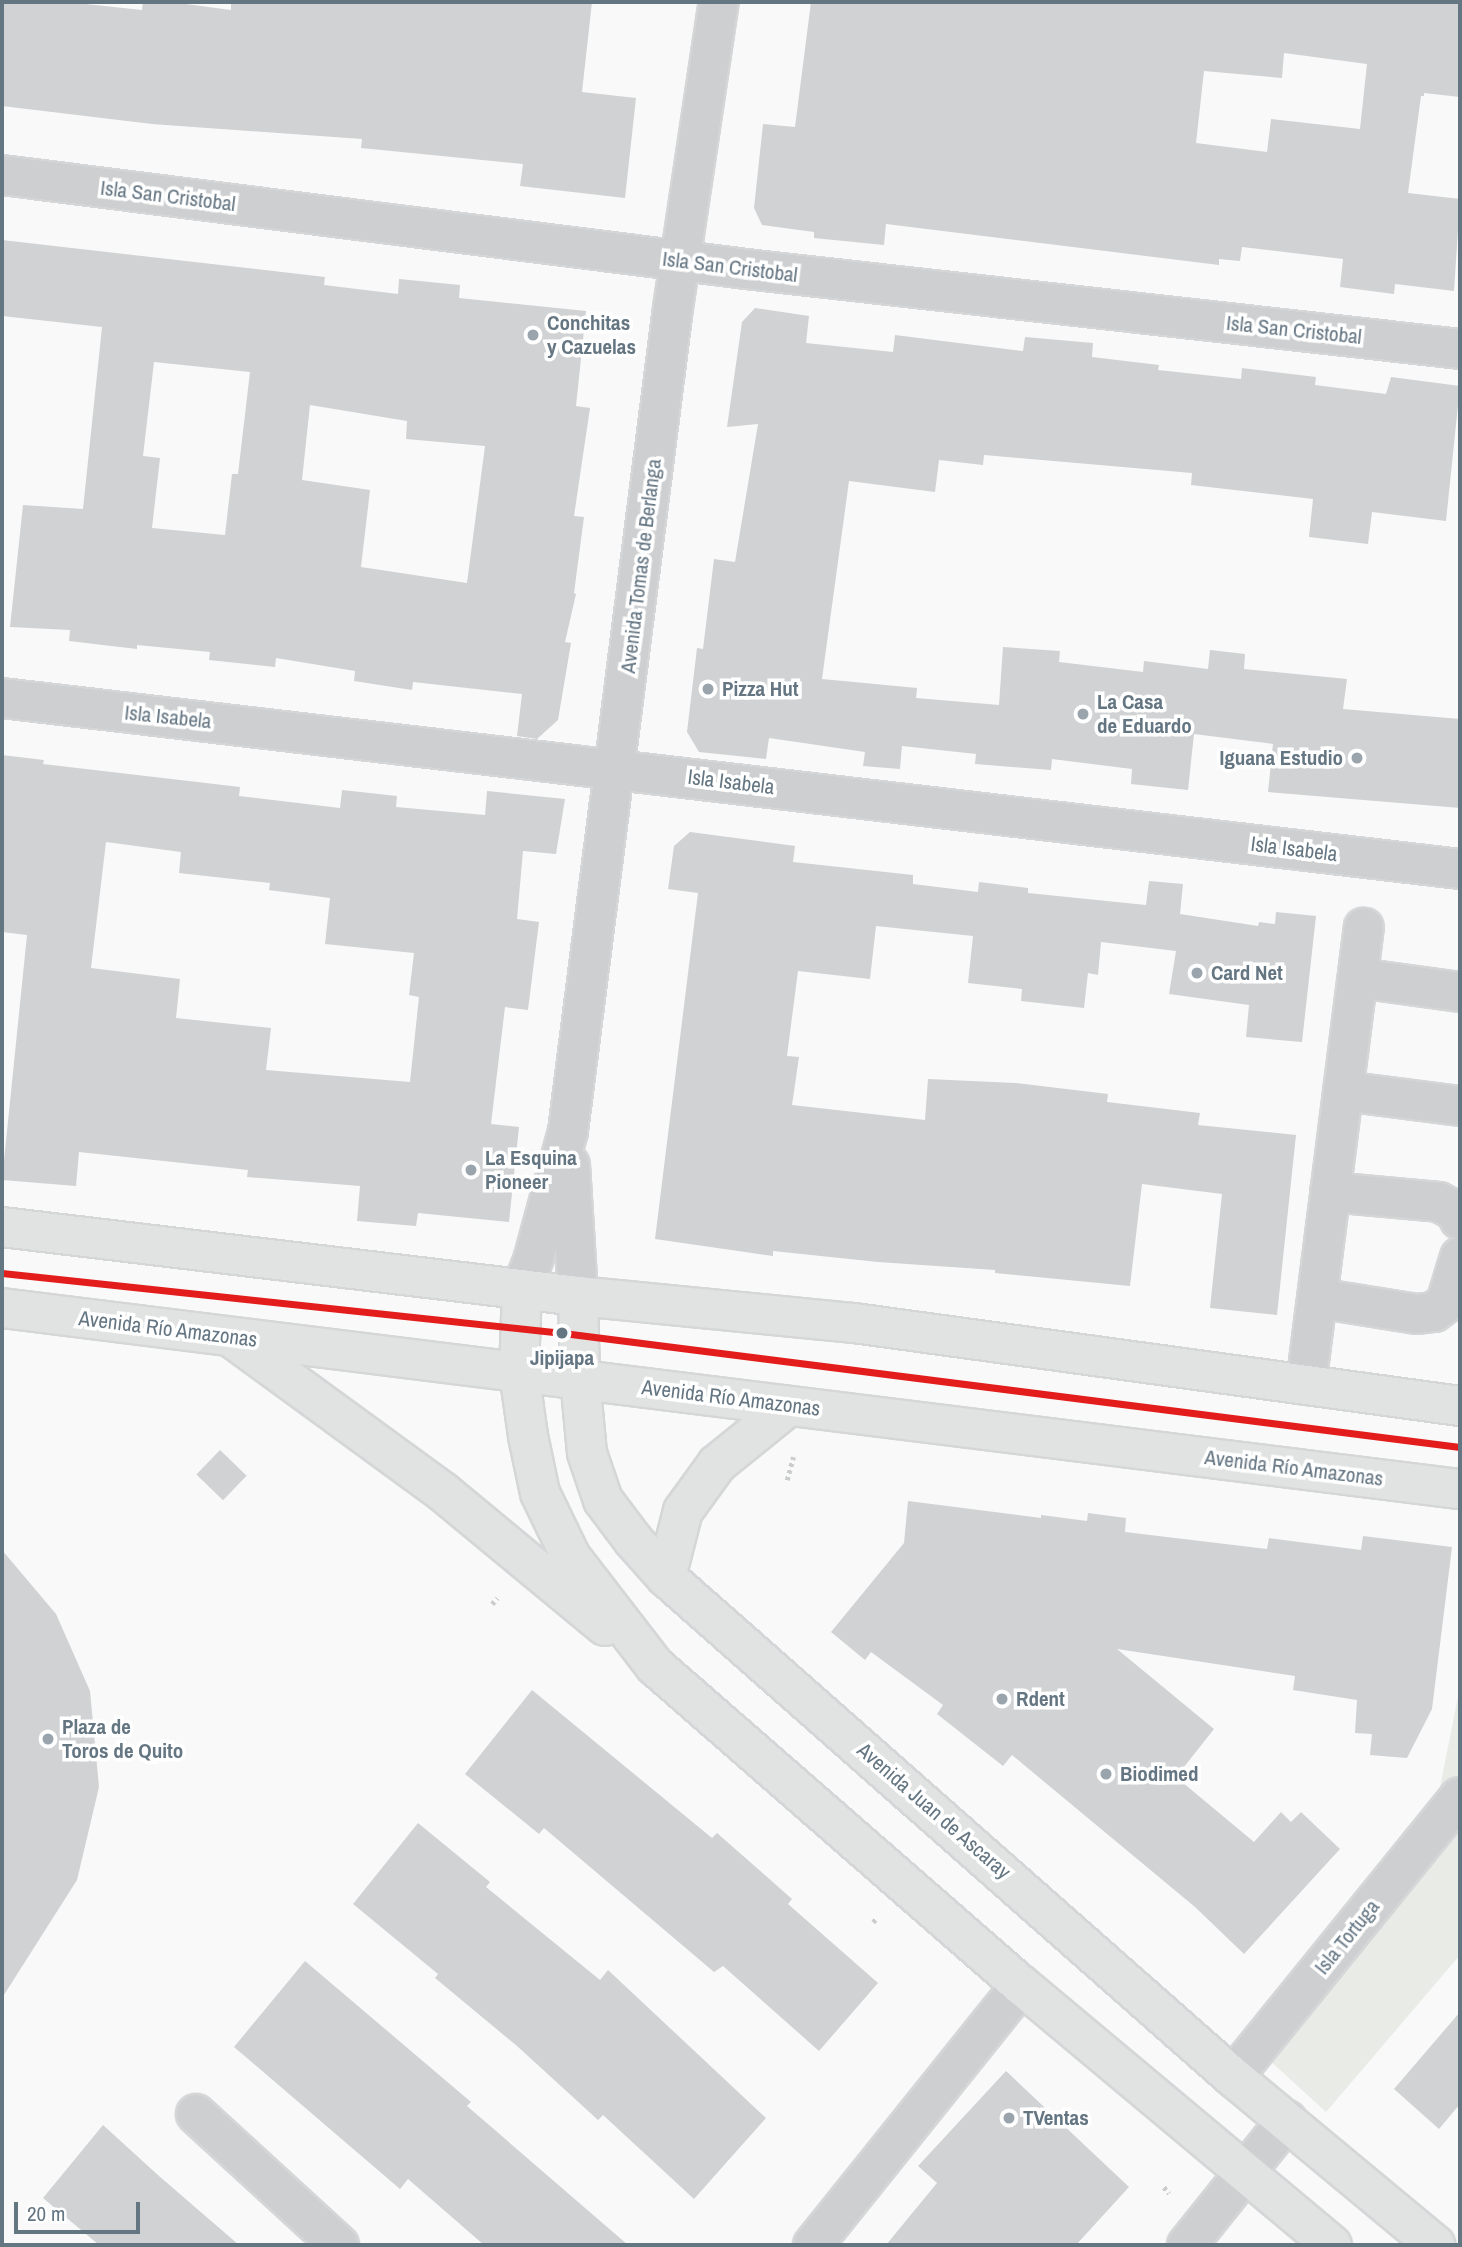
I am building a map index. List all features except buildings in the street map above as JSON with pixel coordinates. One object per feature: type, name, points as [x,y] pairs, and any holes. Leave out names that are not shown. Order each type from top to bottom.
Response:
[{"type":"main road","points":[[2,1227],[578,1296],[854,1323],[1460,1406]]},
{"type":"main road","points":[[522,1289],[519,1372],[540,1493],[571,1557],[655,1666]]},
{"type":"main road","name":"Avenida Juan de Ascaray","points":[[578,1296],[580,1379],[587,1453],[603,1500],[666,1577],[1233,2077],[1435,2245]]},
{"type":"main road","name":"Avenida Río Amazonas","points":[[2,1308],[1460,1489]]},
{"type":"main road","points":[[231,1336],[443,1492],[655,1666],[1021,1985],[1247,2170],[1332,2245]]},
{"type":"main road","points":[[666,1577],[682,1511],[717,1464],[789,1406]]},
{"type":"street","name":"Avenida Tomas de Berlanga","points":[[522,1289],[534,1257],[568,1131],[681,261],[719,2]]},
{"type":"street","name":"Isla San Cristobal","points":[[2,175],[681,261],[1460,349]]},
{"type":"street","name":"Isla Isabela","points":[[2,698],[1460,869]]},
{"type":"street","points":[[1306,1385],[1364,928]]},
{"type":"street","points":[[1357,978],[1460,992]]},
{"type":"street","points":[[1343,1091],[1460,1106]]},
{"type":"street","name":"Avenida Tomas de Berlanga","points":[[568,1131],[578,1296]]},
{"type":"street","points":[[1330,1192],[1438,1202],[1455,1211],[1460,1220]]},
{"type":"street","points":[[1317,1298],[1417,1314],[1434,1312],[1446,1303],[1460,1257]]},
{"type":"street","name":"Isla Tortuga","points":[[1233,2077],[1460,1797]]},
{"type":"street","points":[[813,2245],[1021,1985]]},
{"type":"street","points":[[196,2114],[339,2245]]},
{"type":"street","points":[[1187,2245],[1287,2120]]},
{"type":"path","points":[[492,1604],[497,1598]]},
{"type":"path","points":[[1164,2187],[1169,2193]]},
{"type":"shaded area","points":[[1460,1687],[1460,1955],[1326,2112],[1244,2037],[1439,1792]]},
{"type":"transit line","points":[[2,1273],[563,1333],[1460,1447]]},
{"type":"place","name":"Conchitas y Cazuelas","points":[[533,335]]},
{"type":"place","name":"Pizza Hut","points":[[708,689]]},
{"type":"place","name":"La Casa de Eduardo","points":[[1083,714]]},
{"type":"place","name":"Iguana Estudio","points":[[1357,758]]},
{"type":"place","name":"Card Net","points":[[1197,973]]},
{"type":"place","name":"La Esquina Pioneer","points":[[471,1170]]},
{"type":"place","name":"Jipijapa","points":[[562,1333]]},
{"type":"place","name":"Rdent","points":[[1002,1699]]},
{"type":"place","name":"Plaza de Toros de Quito","points":[[48,1739]]},
{"type":"place","name":"Biodimed","points":[[1106,1774]]},
{"type":"place","name":"TVentas","points":[[1009,2118]]}]
